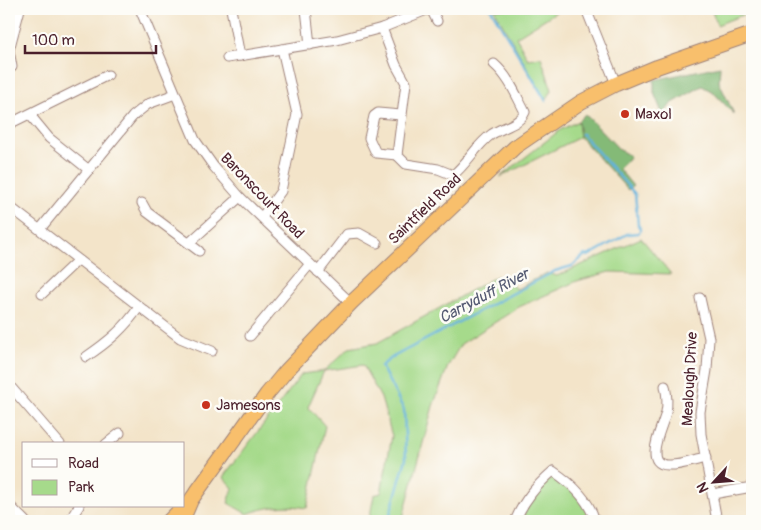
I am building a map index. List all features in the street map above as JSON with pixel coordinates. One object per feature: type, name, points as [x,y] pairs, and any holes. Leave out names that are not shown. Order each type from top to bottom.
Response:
[{"type":"highway","name":"Saintfield Road","points":[[185,506],[267,394],[305,350],[351,303],[515,147],[581,102],[616,84],[656,67],[752,34]]},
{"type":"highway","name":"Saintfield Road","points":[[182,521],[191,500]]},
{"type":"highway","name":"Saintfield Road","points":[[169,521],[183,508]]},
{"type":"street","points":[[12,67],[9,50],[20,9]]},
{"type":"street","name":"Baronscourt Road","points":[[140,9],[195,140],[214,167],[240,197],[351,303]]},
{"type":"street","points":[[231,9],[240,56]]},
{"type":"street","points":[[306,9],[310,45]]},
{"type":"street","points":[[228,58],[337,40],[382,28],[430,9],[437,21]]},
{"type":"street","points":[[586,9],[616,84]]},
{"type":"street","points":[[382,28],[406,83],[397,155]]},
{"type":"street","points":[[262,217],[281,191],[296,120],[282,49]]},
{"type":"street","points":[[401,115],[378,113],[374,116],[369,138],[376,153],[397,155],[406,164],[438,169],[453,174],[462,168],[479,145],[492,134],[523,118],[525,112],[505,74],[494,64]]},
{"type":"street","points":[[9,124],[108,75]]},
{"type":"street","points":[[41,228],[133,116],[148,104],[175,94]]},
{"type":"street","points":[[30,115],[49,138],[89,170]]},
{"type":"street","points":[[190,243],[240,197]]},
{"type":"street","points":[[142,203],[147,212],[199,251]]},
{"type":"street","points":[[10,209],[41,228],[78,260],[180,338],[212,351]]},
{"type":"street","points":[[318,272],[347,234],[359,233],[378,243]]},
{"type":"street","points":[[42,294],[78,260]]},
{"type":"street","points":[[250,336],[260,317],[310,264]]},
{"type":"street","name":"Mealough Drive","points":[[700,298],[709,338],[707,370],[700,412],[717,521]]},
{"type":"street","points":[[86,357],[120,331],[139,307]]},
{"type":"street","points":[[9,385],[58,442]]},
{"type":"street","points":[[665,386],[668,398],[666,413],[654,447],[660,463],[667,466],[706,458]]},
{"type":"street","points":[[109,442],[120,433]]},
{"type":"street","points":[[515,521],[522,505],[533,489],[553,471],[567,480],[582,495],[595,521]]},
{"type":"street","points":[[713,494],[752,487]]},
{"type":"street","points":[[9,506],[26,521]]},
{"type":"street","points":[[69,521],[78,508]]},
{"type":"green space","points":[[494,9],[561,9],[516,37],[528,59],[541,57],[552,90],[546,101]]},
{"type":"green space","points":[[711,9],[752,9],[752,11],[717,25]]},
{"type":"green space","points":[[720,66],[719,82],[734,114],[713,92],[702,86],[671,104],[663,115],[654,93],[654,80]]},
{"type":"green space","points":[[585,114],[620,150],[630,156],[619,169],[633,186],[628,190],[580,137],[578,121]]},
{"type":"green space","points":[[578,121],[580,137],[500,177],[560,130]]},
{"type":"green space","points":[[641,238],[671,274],[609,272],[577,281],[519,307],[461,344],[448,366],[433,406],[402,521],[369,521],[374,495],[381,493],[392,436],[381,398],[363,365],[324,371],[349,348],[377,343],[497,276],[517,289],[547,273],[557,276]]},
{"type":"green space","points":[[324,371],[308,407],[325,426],[307,508],[292,506],[276,507],[247,514],[228,503],[233,488],[223,477],[302,374]]},
{"type":"green space","points":[[553,477],[571,489],[581,501],[591,521],[522,521],[533,496]]},
{"type":"waterway","name":"Carryduff River","points":[[491,9],[546,101]]},
{"type":"waterway","name":"Carryduff River","points":[[388,521],[406,459],[404,410],[381,366],[393,357],[555,271],[572,266],[585,255],[588,256],[627,234],[638,233],[641,230],[638,225],[635,194],[582,134]]},
{"type":"place","name":"Maxol","points":[[625,114]]},
{"type":"place","name":"Jamesons","points":[[206,405]]}]
